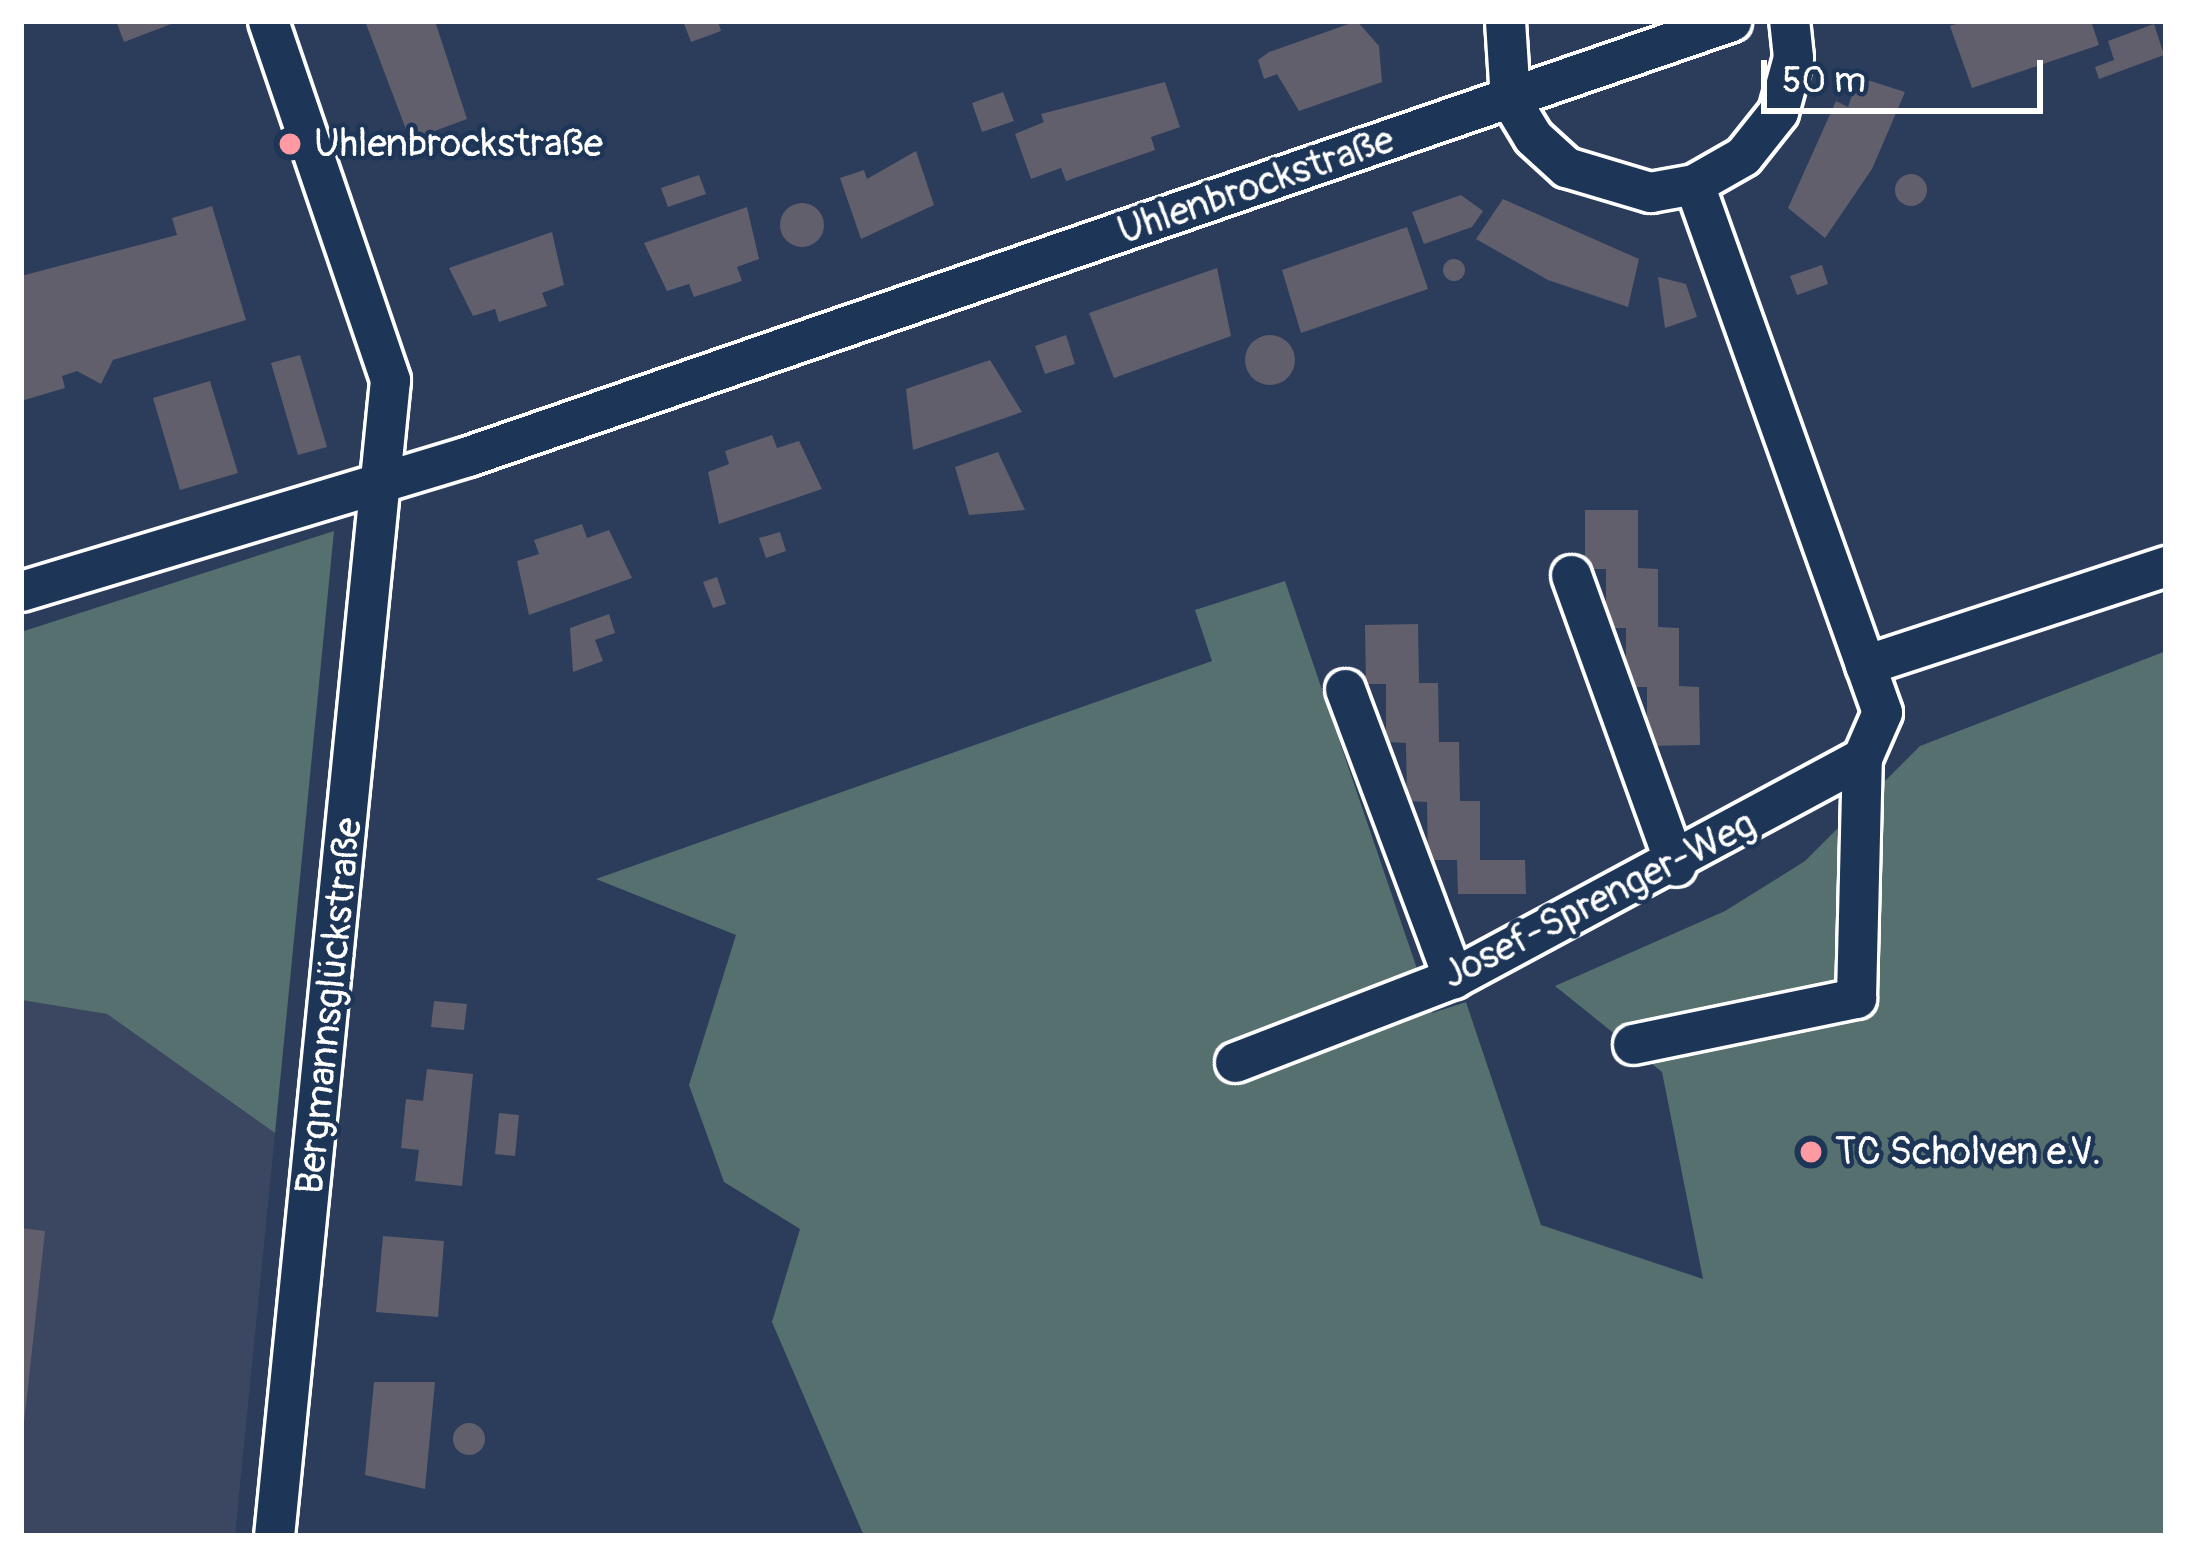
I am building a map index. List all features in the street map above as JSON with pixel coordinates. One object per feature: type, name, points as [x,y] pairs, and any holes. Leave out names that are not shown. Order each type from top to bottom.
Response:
[{"type":"street","name":"Bergmannsglückstraße","points":[[268,21],[381,339],[386,476],[274,1536]]},
{"type":"street","points":[[1505,21],[1510,99],[1533,136],[1586,176],[1650,192],[1694,184],[1743,156],[1778,112],[1793,57],[1789,21]]},
{"type":"street","name":"Uhlenbrockstraße","points":[[21,590],[386,476],[1731,21]]},
{"type":"street","points":[[1633,1044],[1856,998],[1862,758],[1882,712],[1694,184]]},
{"type":"street","points":[[1865,665],[2166,566]]},
{"type":"street","points":[[1571,575],[1676,866]]},
{"type":"street","points":[[1346,689],[1453,979]]},
{"type":"street","name":"Josef-Sprenger-Weg","points":[[1235,1062],[1453,979],[1676,866],[1862,758]]},
{"type":"shaded area","points":[[21,1000],[107,1014],[275,1133],[235,1536],[21,1536]]},
{"type":"green space","points":[[334,531],[275,1133],[107,1014],[21,1000],[21,632]]},
{"type":"green space","points":[[1285,581],[1432,1013],[1466,1002],[1541,1225],[1703,1279],[1662,1072],[1555,986],[1725,911],[1805,861],[1920,746],[2166,651],[2166,1536],[864,1536],[772,1322],[800,1229],[724,1182],[689,1085],[736,935],[596,879],[1212,661],[1195,610]]},
{"type":"building","points":[[116,21],[179,21],[124,42]]},
{"type":"building","points":[[365,21],[435,21],[467,119],[410,140]]},
{"type":"building","points":[[683,21],[718,21],[721,31],[691,42]]},
{"type":"building","points":[[1357,21],[1379,46],[1382,82],[1299,111],[1277,74],[1264,79],[1258,60],[1269,52]]},
{"type":"building","points":[[1965,21],[2091,21],[2099,45],[1972,88],[1950,26]]},
{"type":"building","points":[[2154,24],[2164,55],[2099,79],[2095,67],[2114,60],[2108,41]]},
{"type":"building","points":[[1858,77],[1905,92],[1872,169],[1825,238],[1788,208],[1836,101],[1848,107]]},
{"type":"building","points":[[1165,82],[1180,127],[1151,137],[1155,150],[1066,181],[1061,168],[1031,179],[1015,134],[1044,122],[1041,114]]},
{"type":"building","points":[[1003,92],[1014,121],[982,132],[972,103]]},
{"type":"building","points":[[916,151],[934,205],[861,239],[840,178],[864,170],[867,179]]},
{"type":"building","points":[[1911,174],[1922,179],[1927,190],[1922,201],[1911,206],[1900,201],[1895,190],[1900,179]]},
{"type":"building","points":[[699,175],[706,194],[668,207],[661,188]]},
{"type":"building","points":[[1461,195],[1483,211],[1472,227],[1424,244],[1412,212]]},
{"type":"building","points":[[1503,199],[1639,259],[1628,307],[1548,280],[1476,239]]},
{"type":"building","points":[[802,203],[818,209],[824,225],[818,241],[802,247],[786,241],[780,225],[786,209]]},
{"type":"building","points":[[212,206],[246,320],[113,360],[101,384],[77,371],[62,376],[65,388],[21,401],[21,276],[177,235],[172,218]]},
{"type":"building","points":[[747,207],[759,259],[737,267],[742,281],[694,297],[689,284],[667,291],[644,243]]},
{"type":"building","points":[[1407,227],[1428,289],[1301,333],[1282,270]]},
{"type":"building","points":[[552,232],[564,285],[542,293],[547,306],[499,322],[495,309],[473,316],[449,268]]},
{"type":"building","points":[[1454,259],[1465,270],[1454,281],[1443,270]]},
{"type":"building","points":[[1822,265],[1828,284],[1797,295],[1790,276]]},
{"type":"building","points":[[1217,268],[1231,336],[1114,378],[1089,313]]},
{"type":"building","points":[[1658,277],[1686,284],[1697,317],[1665,328]]},
{"type":"building","points":[[1066,335],[1075,364],[1045,374],[1035,346]]},
{"type":"building","points":[[1270,335],[1288,342],[1295,360],[1288,378],[1270,385],[1252,378],[1245,360],[1252,342]]},
{"type":"building","points":[[300,355],[327,447],[298,455],[271,363]]},
{"type":"building","points":[[990,360],[1022,412],[913,450],[906,389]]},
{"type":"building","points":[[210,381],[238,473],[180,490],[153,398]]},
{"type":"building","points":[[772,435],[777,448],[799,441],[822,489],[719,524],[708,472],[729,464],[725,451]]},
{"type":"building","points":[[998,452],[1025,510],[969,515],[955,467]]},
{"type":"building","points":[[1585,510],[1638,510],[1638,568],[1658,569],[1658,627],[1679,628],[1679,686],[1699,687],[1700,745],[1647,746],[1647,687],[1626,687],[1626,628],[1606,628],[1606,569],[1585,569]]},
{"type":"building","points":[[582,524],[587,538],[609,530],[632,578],[529,615],[517,561],[539,554],[534,540]]},
{"type":"building","points":[[780,532],[786,551],[766,558],[759,538]]},
{"type":"building","points":[[717,577],[726,604],[713,608],[703,582]]},
{"type":"building","points":[[609,614],[615,633],[595,640],[603,661],[573,672],[570,628]]},
{"type":"building","points":[[1418,624],[1419,683],[1438,683],[1439,742],[1459,742],[1460,801],[1480,801],[1480,860],[1525,860],[1526,894],[1458,894],[1457,860],[1428,860],[1427,802],[1407,801],[1406,743],[1386,742],[1386,684],[1366,684],[1365,625]]},
{"type":"building","points":[[434,1001],[467,1004],[464,1030],[431,1027]]},
{"type":"building","points":[[427,1069],[473,1074],[462,1186],[415,1181],[419,1150],[401,1148],[406,1099],[423,1101]]},
{"type":"building","points":[[499,1113],[519,1115],[515,1156],[495,1154]]},
{"type":"building","points":[[21,1228],[45,1231],[24,1423],[21,1423]]},
{"type":"building","points":[[383,1236],[444,1241],[438,1317],[376,1312]]},
{"type":"building","points":[[374,1382],[435,1382],[425,1489],[365,1475]]},
{"type":"building","points":[[469,1423],[480,1428],[485,1439],[480,1450],[469,1455],[458,1450],[453,1439],[458,1428]]},
{"type":"place","name":"Uhlenbrockstraße","points":[[290,144]]},
{"type":"place","name":"TC Scholven e.V.","points":[[1811,1152]]}]
